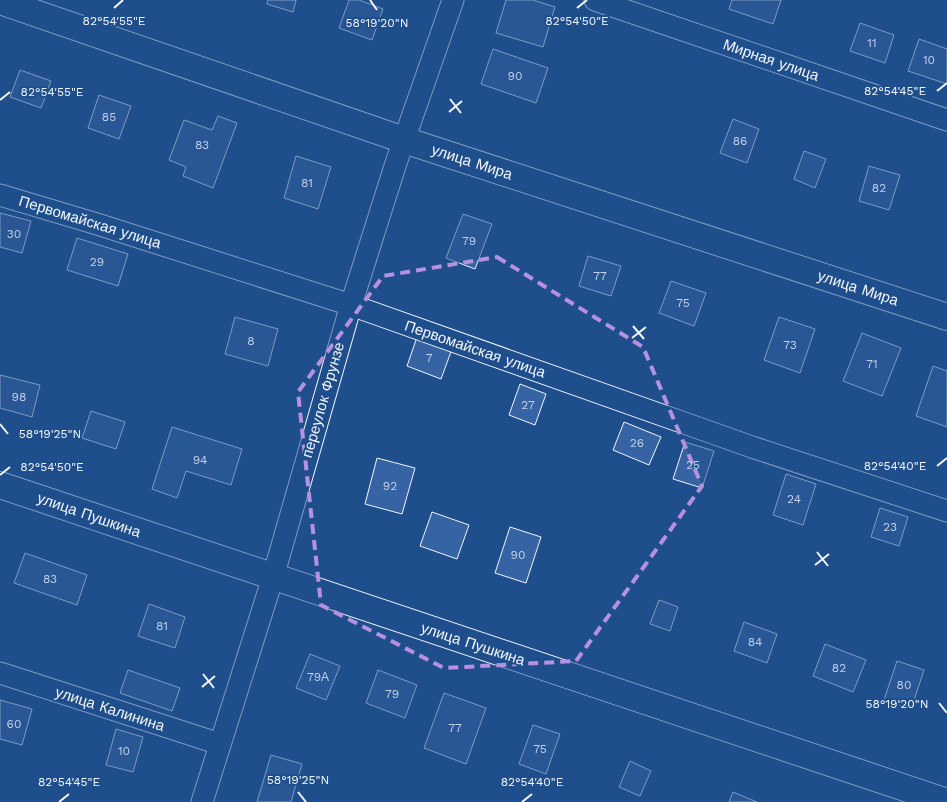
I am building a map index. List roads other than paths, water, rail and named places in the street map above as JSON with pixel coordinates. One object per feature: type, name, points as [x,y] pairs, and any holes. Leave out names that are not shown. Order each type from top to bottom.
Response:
[{"type":"street","name":"переулок Фрунзе","points":[[202,802],[273,577],[351,305],[404,140],[453,0]]},
{"type":"street","name":"Мирная улица","points":[[595,0],[947,120]]},
{"type":"street","name":"улица Мира","points":[[0,2],[404,140],[947,317]]},
{"type":"street","name":"Первомайская улица","points":[[0,195],[351,305],[752,447],[947,511]]},
{"type":"street","name":"улица Пушкина","points":[[0,485],[947,802]]},
{"type":"street","name":"улица Калинина","points":[[0,674],[220,744]]}]
